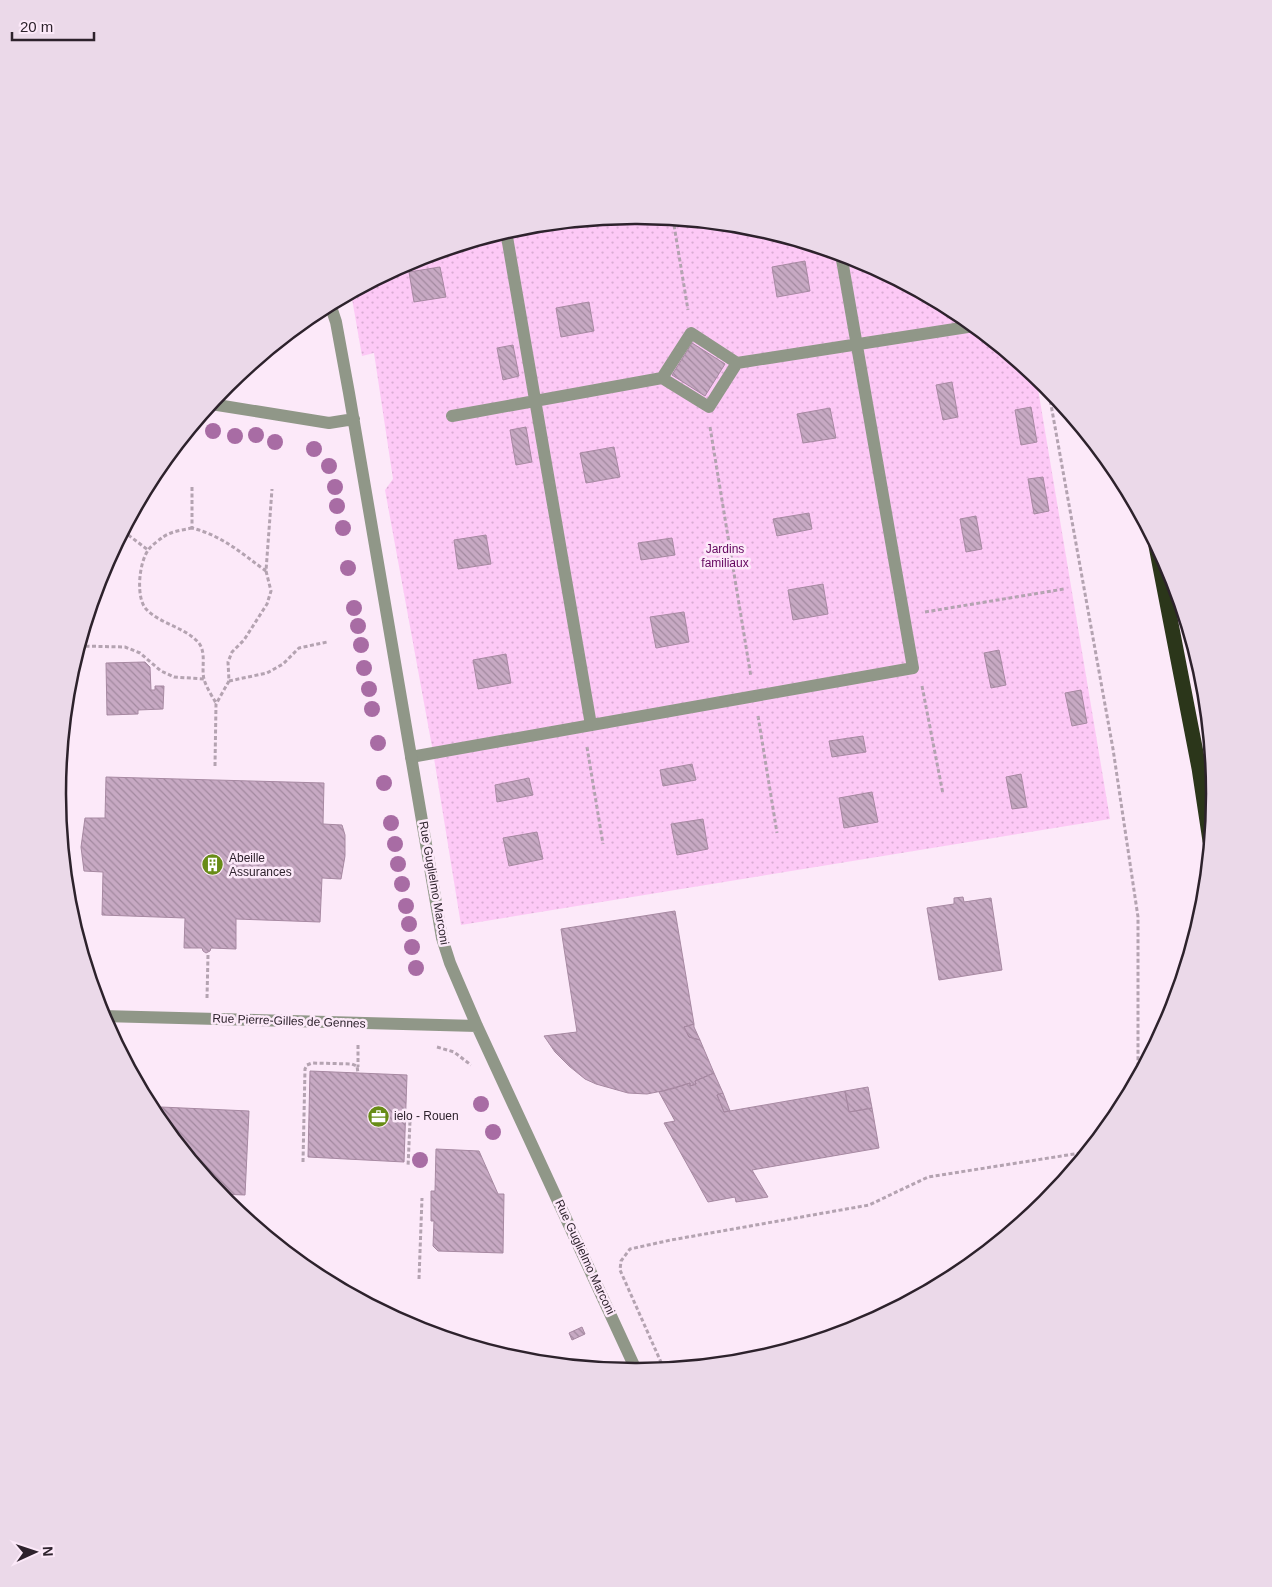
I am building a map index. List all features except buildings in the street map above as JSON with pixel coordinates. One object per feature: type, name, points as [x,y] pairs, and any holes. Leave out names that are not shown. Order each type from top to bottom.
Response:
[{"type":"highway","points":[[1161,574],[1206,811]]},
{"type":"street","points":[[507,239],[588,726]]},
{"type":"street","points":[[411,756],[913,668],[843,263]]},
{"type":"street","name":"Rue Guglielmo Marconi","points":[[333,312],[354,419],[442,938],[450,963],[477,1026],[633,1363]]},
{"type":"street","points":[[662,378],[691,333],[737,363],[964,328]]},
{"type":"street","points":[[452,416],[662,378],[709,408],[737,363]]},
{"type":"street","points":[[220,405],[329,424],[354,419]]},
{"type":"street","name":"Rue Pierre-Gilles de Gennes","points":[[112,1016],[477,1026]]},
{"type":"path","points":[[674,225],[688,310]]},
{"type":"path","points":[[1051,404],[1113,749],[1138,917],[1138,1062]]},
{"type":"path","points":[[709,422],[777,833]]},
{"type":"path","points":[[192,487],[192,528]]},
{"type":"path","points":[[216,704],[228,681],[228,662],[232,652],[244,640],[267,604],[271,591],[266,571],[272,489]]},
{"type":"path","points":[[215,766],[216,704],[204,679],[204,658],[200,644],[188,634],[155,617],[145,608],[139,594],[144,560],[148,550],[164,536],[192,528],[210,533],[222,539],[266,571]]},
{"type":"path","points":[[129,535],[148,550]]},
{"type":"path","points":[[904,616],[1064,590]]},
{"type":"path","points":[[228,681],[267,673],[283,664],[299,648],[327,642]]},
{"type":"path","points":[[86,646],[125,648],[140,653],[161,671],[174,677],[204,679]]},
{"type":"path","points":[[913,668],[921,681],[943,794]]},
{"type":"path","points":[[588,726],[603,844]]},
{"type":"path","points":[[206,1019],[208,955]]},
{"type":"path","points":[[303,1162],[305,1069],[307,1065],[312,1063],[352,1064],[357,1066],[358,1072],[358,1045]]},
{"type":"path","points":[[405,1118],[410,1121],[408,1167]]},
{"type":"path","points":[[661,1362],[620,1270],[621,1261],[630,1249],[869,1205],[928,1177],[1077,1154]]},
{"type":"path","points":[[419,1279],[422,1198]]},
{"type":"green space","name":"Jardins familiaux","points":[[599,225],[673,225],[747,235],[783,243],[854,267],[921,300],[983,341],[1038,390],[1110,819],[461,925],[433,752],[385,490],[393,479],[374,353],[362,356],[352,299],[418,267],[489,243],[525,235]]},
{"type":"place","name":"Abeille Assurances","points":[[213,865]]},
{"type":"place","name":"ielo - Rouen","points":[[378,1116]]}]
